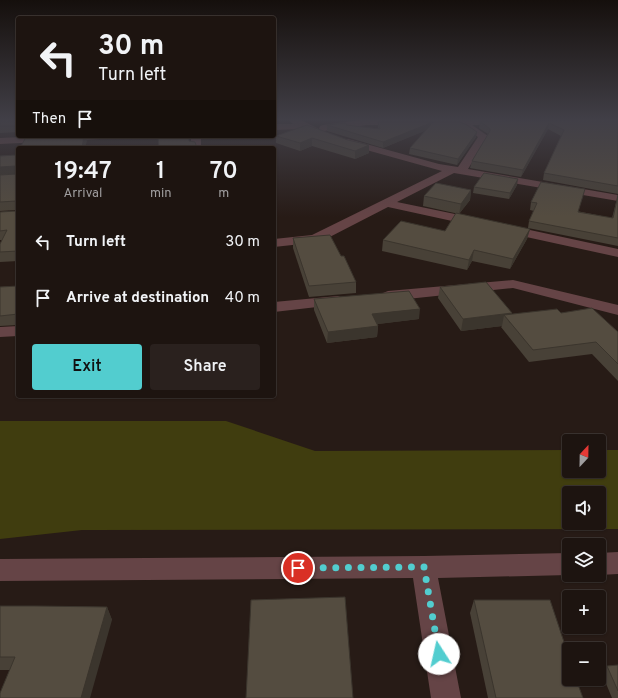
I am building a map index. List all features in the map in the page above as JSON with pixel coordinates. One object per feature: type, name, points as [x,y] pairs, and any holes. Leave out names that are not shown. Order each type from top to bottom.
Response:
[{"type":"street","points":[[378,152],[456,170],[618,198]]},
{"type":"street","points":[[276,243],[315,239],[385,203],[456,170],[471,152]]},
{"type":"street","points":[[385,203],[618,252]]},
{"type":"street","points":[[374,297],[513,284],[618,310]]},
{"type":"street","points":[[276,307],[351,300]]},
{"type":"street","points":[[0,332],[16,331]]},
{"type":"street","points":[[606,564],[618,563]]},
{"type":"street","points":[[0,570],[424,567],[562,564]]},
{"type":"street","points":[[424,567],[446,698]]},
{"type":"shaded area","points":[[0,421],[226,421],[315,451],[562,450],[562,478],[606,478],[606,450],[618,450],[618,529],[606,529],[606,486],[562,486],[562,529],[82,530],[0,539]]},
{"type":"building","points":[[426,152],[463,152],[458,159]]},
{"type":"building","points":[[478,152],[533,152],[523,170],[472,161]]},
{"type":"building","points":[[554,152],[618,152],[618,186],[544,173]]},
{"type":"building","points":[[16,155],[16,166],[0,167],[0,156]]},
{"type":"building","points":[[484,173],[518,179],[510,193],[474,187]]},
{"type":"building","points":[[16,174],[16,201],[0,202],[0,175]]},
{"type":"building","points":[[541,182],[585,189],[578,212],[613,218],[618,195],[618,238],[529,221],[537,203],[531,202]]},
{"type":"building","points":[[436,183],[471,190],[461,204],[424,196]]},
{"type":"building","points":[[16,211],[16,251],[0,252],[0,244],[7,230],[0,231],[0,212]]},
{"type":"building","points":[[456,213],[530,229],[513,259],[474,250],[469,260],[383,240],[401,221],[445,231]]},
{"type":"building","points":[[330,235],[341,256],[344,256],[356,282],[309,286],[293,238]]},
{"type":"building","points":[[486,282],[512,313],[463,319],[440,287]]},
{"type":"building","points":[[16,286],[16,314],[0,316],[0,287]]},
{"type":"building","points":[[409,291],[420,309],[372,314],[378,326],[328,332],[314,299]]},
{"type":"building","points":[[592,308],[618,332],[618,364],[596,342],[533,350],[504,315],[557,309],[561,313]]},
{"type":"building","points":[[345,597],[353,698],[246,698],[251,600]]},
{"type":"building","points":[[474,600],[550,600],[564,642],[562,642],[562,686],[579,686],[583,698],[496,698]]},
{"type":"building","points":[[0,606],[107,607],[81,698],[0,698],[0,693],[15,657],[0,657]]},
{"type":"building","points":[[618,665],[618,691],[607,666]]},
{"type":"route","points":[[298,568],[424,567],[439,654]]}]
